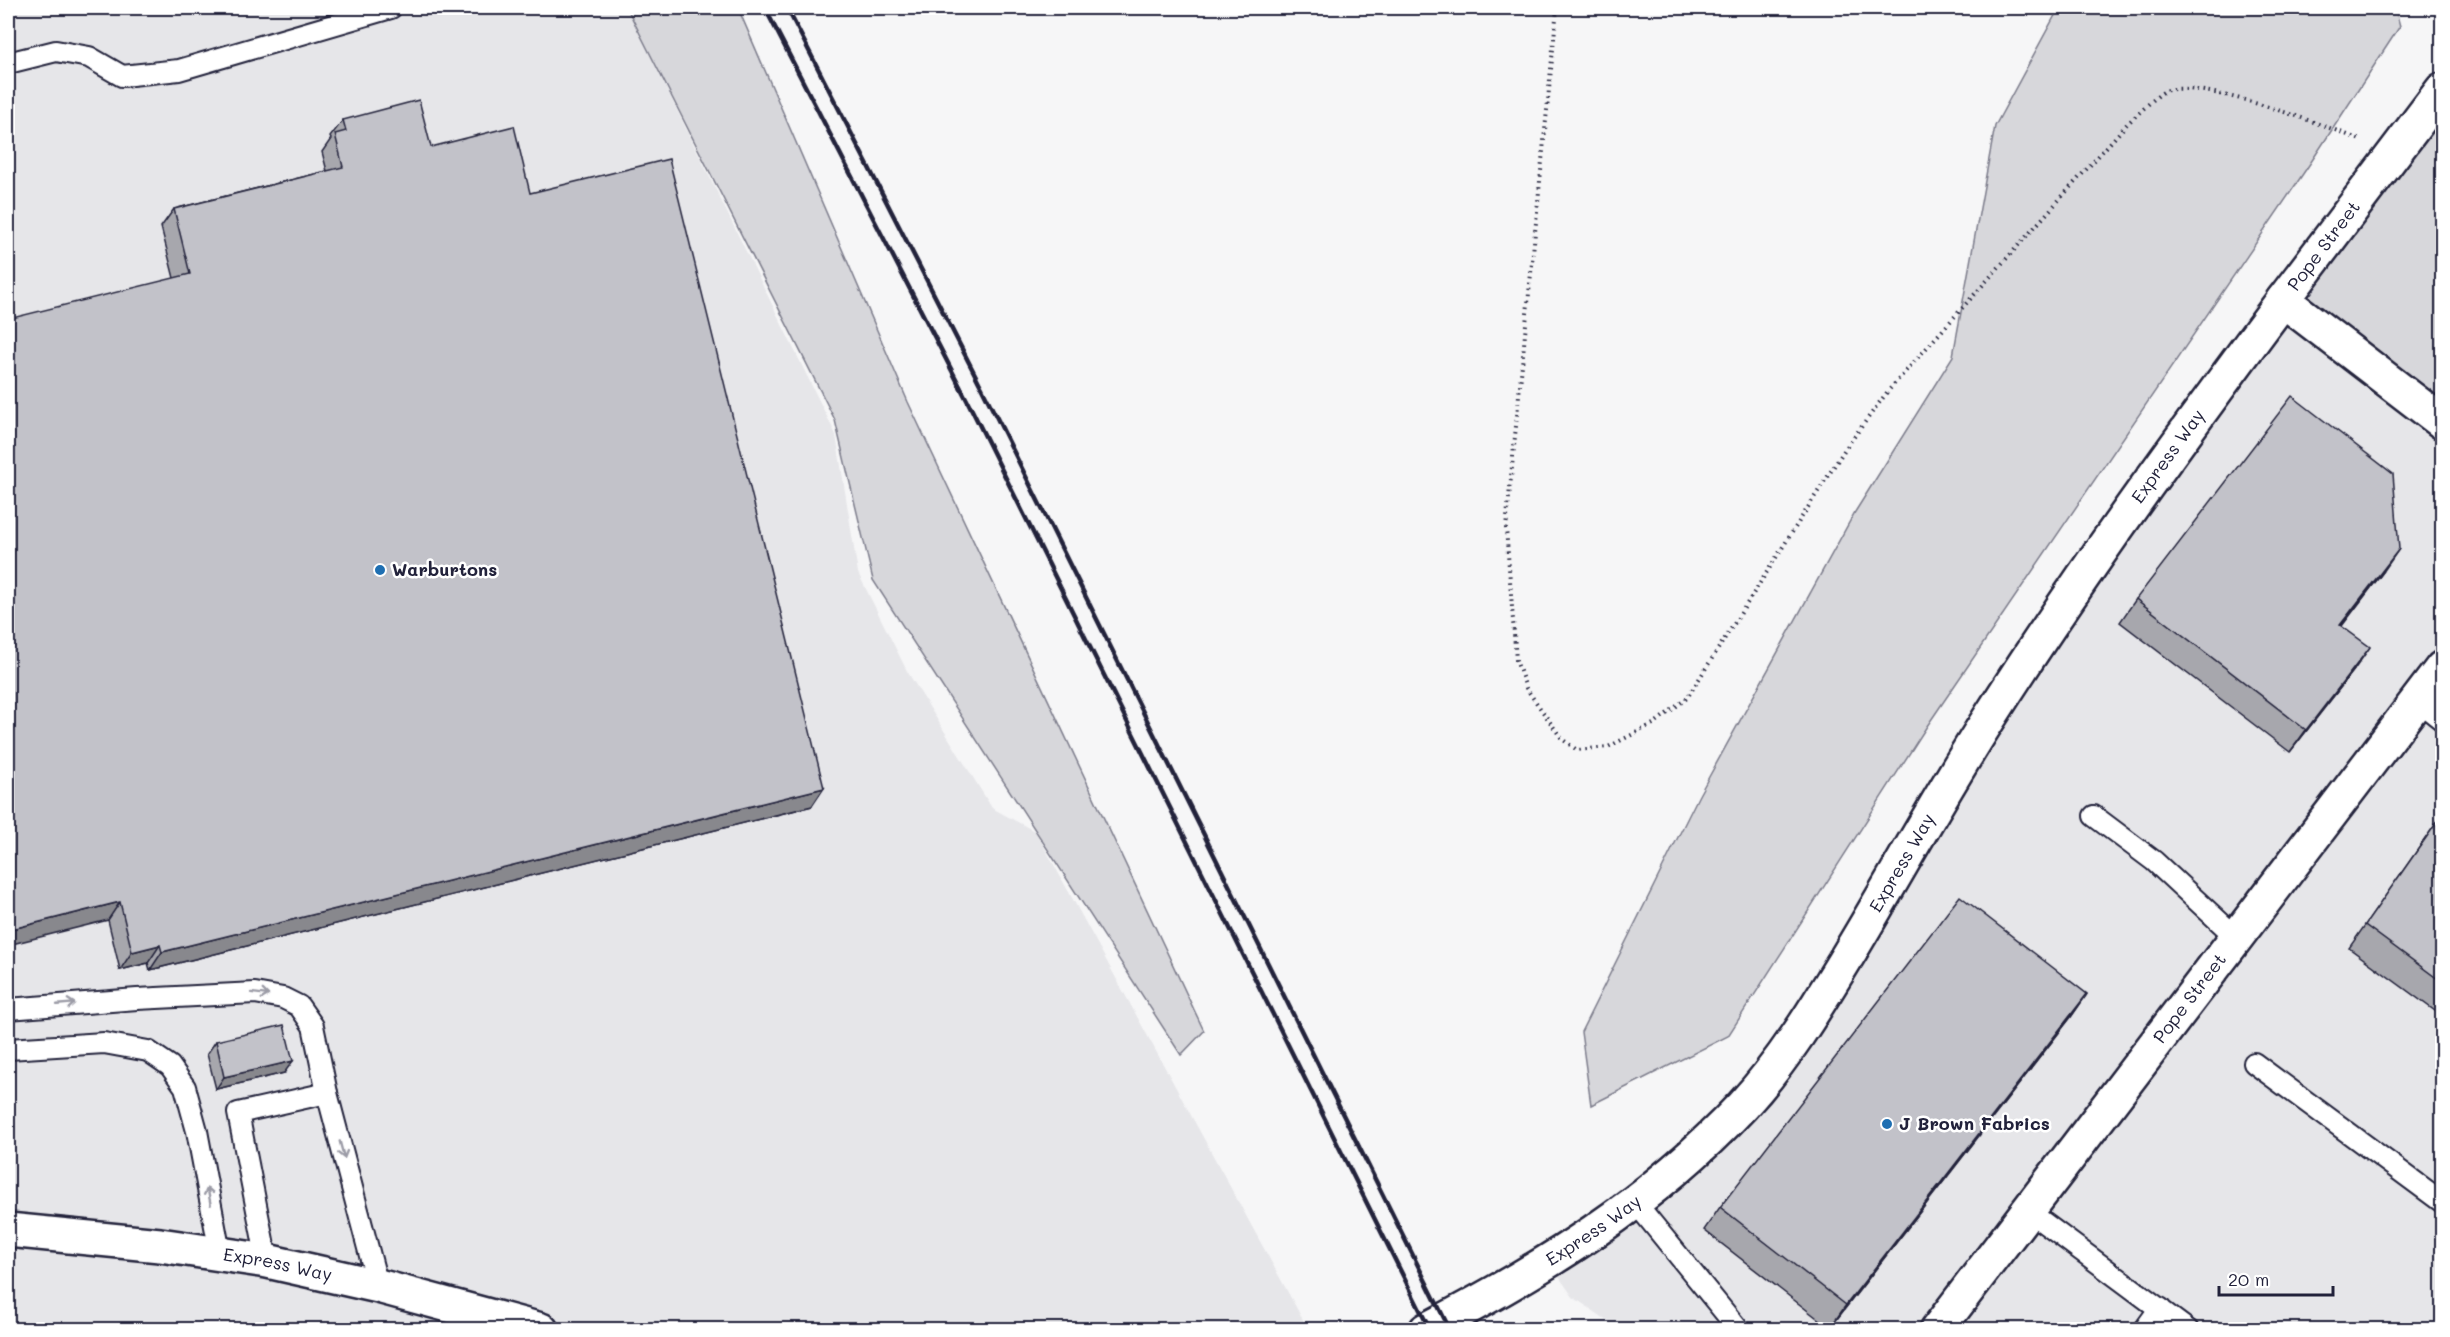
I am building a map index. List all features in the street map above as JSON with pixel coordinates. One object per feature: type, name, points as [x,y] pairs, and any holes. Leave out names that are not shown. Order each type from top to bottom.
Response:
[{"type":"street","name":"Pope Street","points":[[2442,90],[2283,300],[2442,422]]},
{"type":"street","name":"Express Way","points":[[1426,1329],[1504,1289],[1592,1233],[1667,1178],[1743,1105],[1800,1033],[1987,722],[2102,549],[2177,442],[2283,300]]},
{"type":"street","name":"Pope Street","points":[[1937,1329],[2237,938],[2430,710],[2442,668]]},
{"type":"street","name":"Express Way","points":[[8,1230],[220,1253],[267,1261],[378,1286],[541,1329]]},
{"type":"lane","points":[[8,63],[56,51],[89,57],[122,76],[179,70],[391,8]]},
{"type":"lane","points":[[2094,816],[2154,861],[2237,938]]},
{"type":"lane","points":[[8,1009],[255,993],[284,998],[299,1006],[313,1026],[327,1093],[378,1286]]},
{"type":"lane","points":[[8,1049],[104,1043],[148,1051],[170,1066],[185,1087],[197,1131],[220,1253]]},
{"type":"lane","points":[[2254,1063],[2442,1202]]},
{"type":"lane","points":[[267,1261],[238,1113],[327,1093]]},
{"type":"lane","points":[[1635,1202],[1739,1329]]},
{"type":"lane","points":[[2028,1210],[2188,1329]]},
{"type":"lane","points":[[2144,1329],[2160,1308]]},
{"type":"path","points":[[1557,8],[1506,528],[1516,660],[1526,688],[1562,739],[1576,750],[1608,747],[1655,723],[1687,698],[1845,449],[1888,391],[2127,124],[2165,91],[2196,89],[2236,98],[2332,128],[2394,154]]},
{"type":"shaded area","points":[[8,8],[627,8],[836,435],[858,573],[907,671],[992,808],[1036,832],[1308,1329],[8,1329]]},
{"type":"shaded area","points":[[627,8],[738,8],[908,402],[1204,1031],[1181,1055],[873,580],[835,420]]},
{"type":"shaded area","points":[[2059,8],[2395,8],[2400,26],[2309,165],[1927,726],[1728,1036],[1591,1105],[1581,1032],[1699,795],[1855,512],[1953,356],[1995,126]]},
{"type":"shaded area","points":[[2442,90],[2442,422],[2283,300]]},
{"type":"shaded area","points":[[2283,300],[2442,422],[2442,1329],[1620,1329],[1573,1297],[1548,1261],[1743,1105]]},
{"type":"building","name":"Warburtons","points":[[419,100],[431,147],[514,126],[530,193],[669,159],[824,788],[162,952],[160,945],[132,952],[120,902],[8,930],[8,319],[190,274],[174,209],[343,167],[335,134],[346,131],[343,120]]},
{"type":"building","points":[[2292,396],[2393,474],[2399,549],[2340,625],[2370,647],[2306,730],[2136,599]]},
{"type":"building","points":[[2442,815],[2442,982],[2365,925]]},
{"type":"building","name":"J Brown Fabrics","points":[[1960,896],[2087,994],[1846,1305],[1720,1207]]},
{"type":"building","points":[[284,1025],[293,1061],[224,1077],[216,1041]]},
{"type":"railway","points":[[765,8],[967,400],[1430,1330]]},
{"type":"railway","points":[[787,8],[982,388],[1450,1330]]},
{"type":"place","name":"Warburtons","points":[[380,570]]},
{"type":"place","name":"J Brown Fabrics","points":[[1887,1124]]}]
